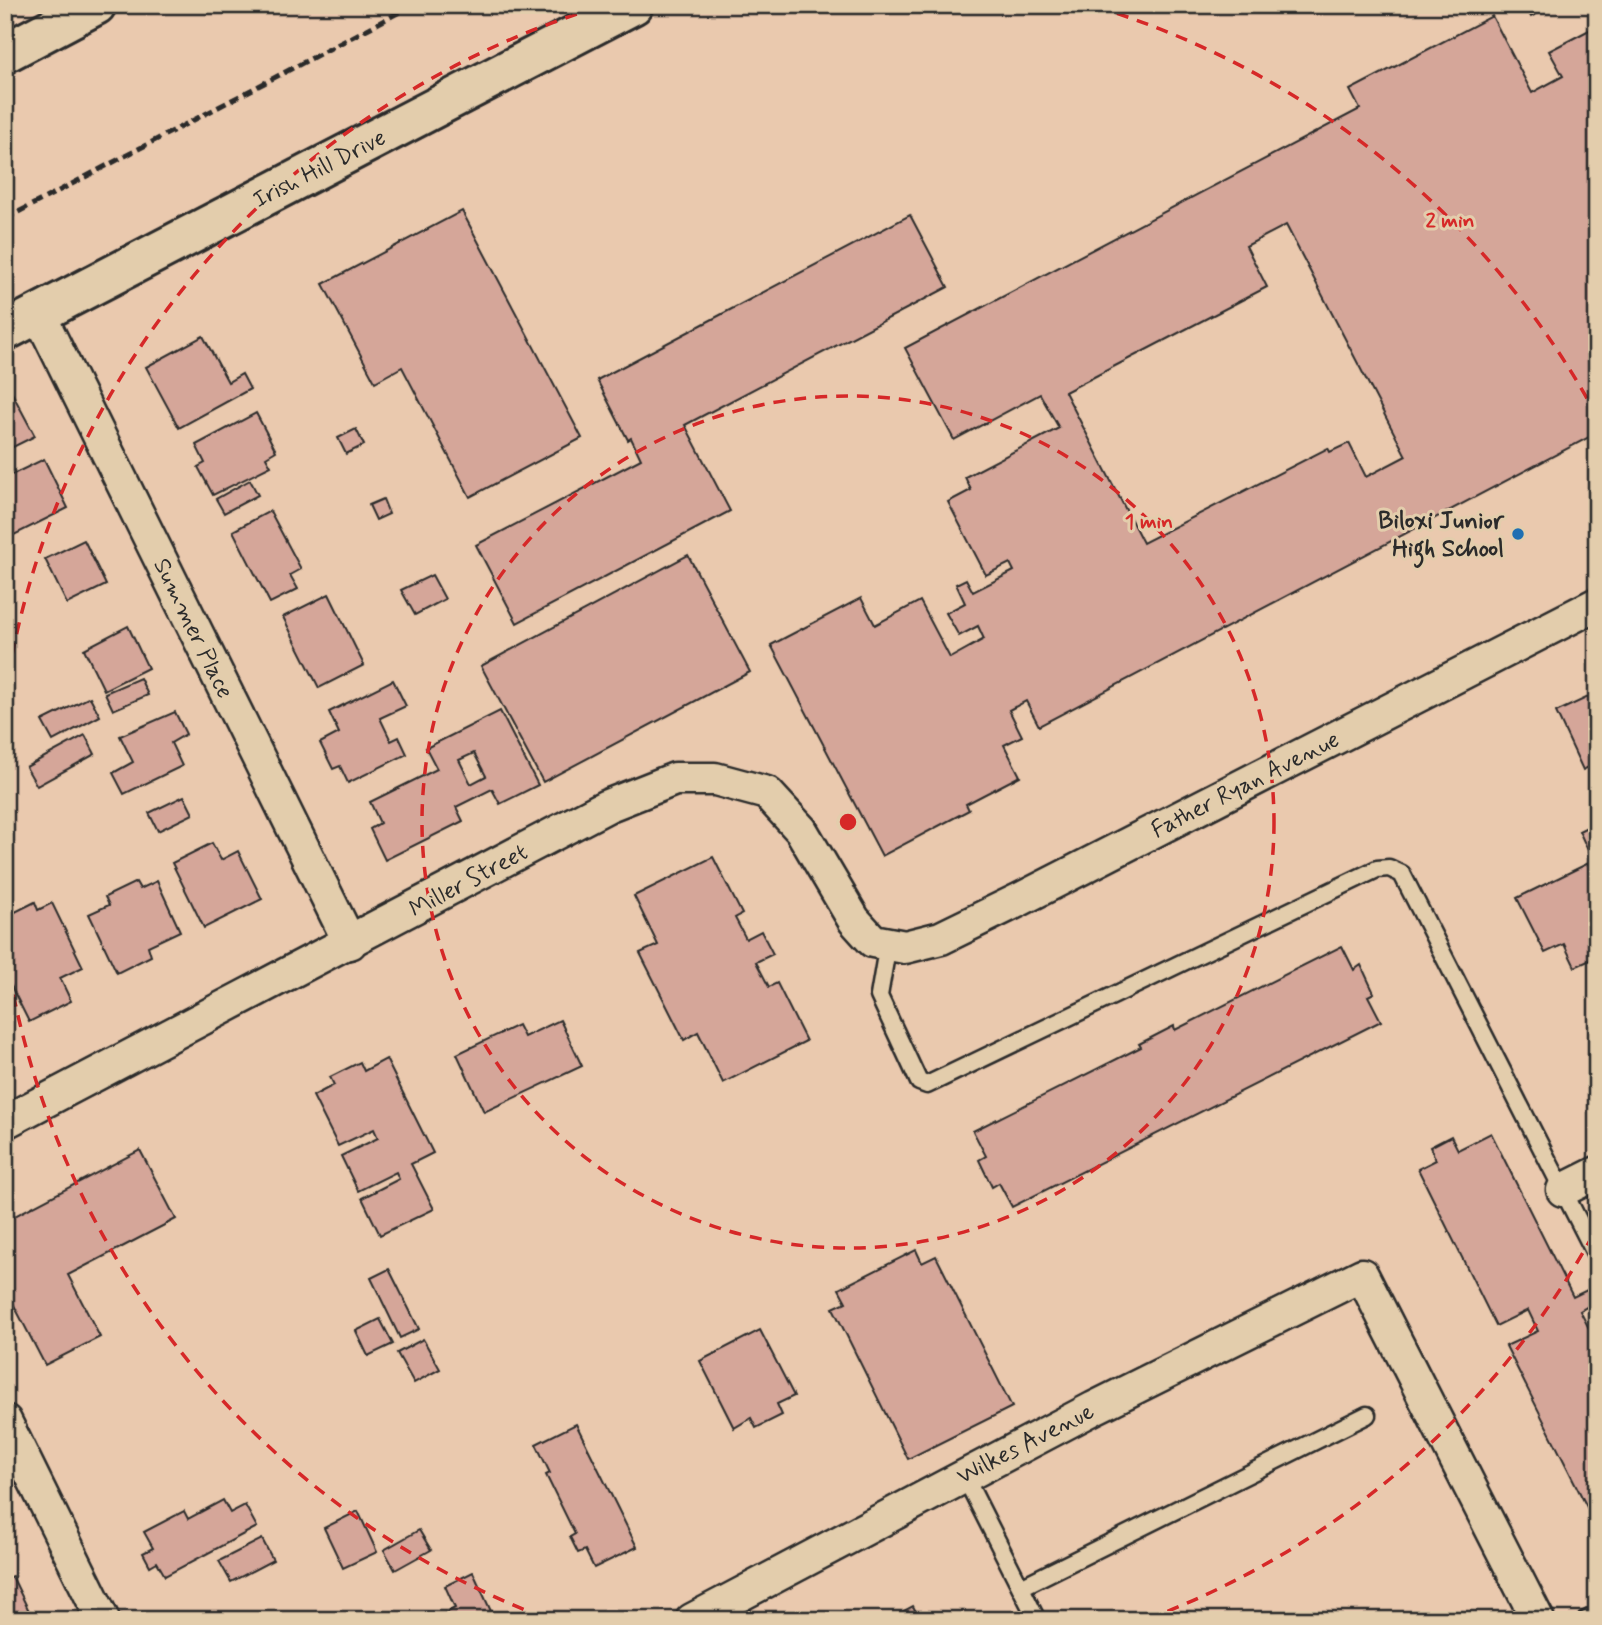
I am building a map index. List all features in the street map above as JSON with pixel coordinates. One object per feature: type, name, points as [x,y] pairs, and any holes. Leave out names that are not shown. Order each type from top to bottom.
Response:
[{"type":"main road","points":[[5,53],[96,5]]},
{"type":"main road","name":"Irish Hill Drive","points":[[5,331],[633,5]]},
{"type":"street","name":"Summer Place","points":[[39,314],[350,943]]},
{"type":"street","name":"Father Ryan Avenue","points":[[888,943],[905,947],[940,938],[1597,604]]},
{"type":"street","name":"Miller Street","points":[[5,1122],[607,806],[675,779],[715,779],[767,793],[801,830],[854,920],[873,940],[888,943]]},
{"type":"street","points":[[1563,1190],[1597,1173]]},
{"type":"street","name":"Wilkes Avenue","points":[[692,1620],[1094,1408],[1362,1275],[1538,1620]]},
{"type":"street","points":[[5,1421],[103,1620]]},
{"type":"lane","points":[[888,943],[879,996],[919,1082],[927,1085],[1377,869],[1389,868],[1402,874],[1597,1257]]},
{"type":"lane","points":[[1021,1587],[1367,1415]]},
{"type":"lane","points":[[964,1475],[1037,1620]]},
{"type":"lane","points":[[1586,1620],[1597,1614]]},
{"type":"building","points":[[1525,5],[1553,5],[1531,17]]},
{"type":"building","points":[[1492,16],[1532,93],[1563,76],[1549,51],[1597,26],[1597,433],[1039,726],[1026,701],[1009,710],[1022,736],[1004,745],[1020,776],[966,804],[969,810],[882,856],[771,645],[861,598],[875,625],[920,601],[950,658],[984,639],[978,626],[959,636],[946,613],[965,603],[956,584],[966,579],[973,592],[1014,571],[1010,563],[986,575],[948,502],[971,490],[965,477],[1059,428],[1040,394],[954,440],[905,348],[1360,109],[1350,90]],"holes":[[[1286,225],[1406,456],[1366,477],[1349,443],[1330,452],[1328,448],[1143,543],[1065,392],[1267,287],[1246,246]]]},
{"type":"building","points":[[462,211],[582,438],[470,497],[402,367],[375,382],[323,284]]},
{"type":"building","points":[[910,215],[948,287],[685,425],[730,511],[517,623],[476,545],[641,459],[631,438],[628,440],[597,380]]},
{"type":"building","points":[[203,336],[228,382],[242,374],[250,389],[179,428],[146,367]]},
{"type":"building","points":[[12,393],[35,436],[5,451],[5,397]]},
{"type":"building","points":[[256,413],[276,451],[266,457],[271,466],[213,495],[198,467],[205,463],[196,445]]},
{"type":"building","points":[[356,429],[364,445],[346,454],[338,438]]},
{"type":"building","points":[[44,459],[68,508],[12,536],[5,523],[5,478]]},
{"type":"building","points":[[250,480],[258,495],[224,513],[216,499]]},
{"type":"building","points":[[383,499],[389,514],[376,520],[369,505]]},
{"type":"building","points":[[270,511],[301,569],[290,575],[298,589],[270,603],[233,531]]},
{"type":"building","points":[[84,540],[106,585],[67,604],[45,559]]},
{"type":"building","points":[[688,555],[750,672],[543,782],[481,666]]},
{"type":"building","points":[[432,575],[445,599],[415,615],[401,590]]},
{"type":"building","points":[[329,594],[364,665],[319,688],[283,617]]},
{"type":"building","points":[[128,626],[148,668],[104,690],[84,649]]},
{"type":"building","points":[[140,678],[148,695],[113,710],[105,693]]},
{"type":"building","points":[[393,680],[406,706],[380,718],[391,741],[399,737],[407,754],[348,783],[340,766],[333,769],[320,743],[339,733],[329,712]]},
{"type":"building","points":[[1597,693],[1597,763],[1583,770],[1556,712]]},
{"type":"building","points":[[90,697],[100,716],[53,741],[42,721]]},
{"type":"building","points":[[500,711],[538,785],[500,804],[492,789],[456,807],[463,821],[385,860],[370,829],[380,823],[370,802],[437,769],[426,748]],"holes":[[[474,753],[486,776],[471,784],[459,760]]]},
{"type":"building","points":[[175,712],[186,734],[171,743],[182,766],[124,794],[113,773],[133,762],[120,736]]},
{"type":"building","points":[[85,735],[95,754],[37,786],[26,767]]},
{"type":"building","points":[[184,796],[193,814],[158,831],[149,813]]},
{"type":"building","points":[[1597,822],[1597,957],[1575,967],[1564,944],[1545,953],[1517,898],[1593,861],[1579,831]]},
{"type":"building","points":[[212,843],[221,860],[238,851],[262,899],[204,928],[172,863]]},
{"type":"building","points":[[713,857],[742,914],[735,918],[746,939],[761,931],[773,954],[756,962],[769,987],[777,983],[806,1041],[723,1083],[698,1032],[684,1040],[640,953],[658,945],[634,896]]},
{"type":"building","points":[[157,881],[180,931],[148,946],[151,956],[117,973],[89,914],[109,905],[105,897],[136,882],[140,889]]},
{"type":"building","points":[[35,902],[38,910],[52,903],[83,967],[60,978],[71,1001],[29,1022],[5,974],[5,917]]},
{"type":"building","points":[[1342,946],[1354,970],[1361,965],[1374,993],[1368,996],[1381,1021],[1012,1207],[999,1183],[992,1187],[979,1160],[986,1156],[973,1131],[1141,1047],[1139,1044],[1174,1026],[1175,1030]]},
{"type":"building","points":[[560,1020],[582,1066],[484,1112],[457,1054],[518,1025],[524,1037]]},
{"type":"building","points":[[386,1059],[433,1153],[411,1164],[434,1209],[380,1235],[362,1198],[399,1179],[396,1172],[358,1191],[341,1156],[378,1138],[374,1129],[338,1146],[313,1096],[334,1085],[330,1077],[360,1062],[364,1071]]},
{"type":"building","points":[[1491,1133],[1573,1297],[1589,1289],[1595,1302],[1580,1311],[1597,1344],[1596,1525],[1506,1346],[1538,1331],[1528,1310],[1496,1326],[1418,1169],[1436,1160],[1430,1147],[1451,1136],[1458,1150]]},
{"type":"building","points":[[140,1150],[176,1219],[68,1275],[100,1337],[45,1365],[5,1288],[5,1221]]},
{"type":"building","points":[[916,1250],[922,1263],[936,1256],[1012,1407],[908,1459],[833,1308],[846,1302],[839,1289]]},
{"type":"building","points":[[389,1269],[419,1329],[400,1338],[371,1278]]},
{"type":"building","points":[[380,1319],[393,1344],[368,1356],[356,1331]]},
{"type":"building","points":[[760,1330],[794,1396],[777,1404],[782,1415],[756,1428],[751,1418],[734,1428],[700,1361]]},
{"type":"building","points":[[423,1339],[440,1369],[414,1383],[397,1353]]},
{"type":"building","points":[[576,1424],[637,1547],[594,1568],[585,1550],[578,1553],[570,1537],[575,1534],[546,1475],[550,1473],[536,1444]]},
{"type":"building","points":[[223,1500],[230,1513],[245,1505],[257,1527],[165,1576],[157,1562],[150,1566],[143,1553],[153,1548],[144,1532],[184,1511],[188,1519]]},
{"type":"building","points":[[358,1511],[377,1552],[343,1568],[324,1528]]},
{"type":"building","points":[[419,1530],[431,1550],[395,1570],[384,1550]]},
{"type":"building","points":[[262,1539],[273,1560],[231,1582],[219,1561]]},
{"type":"building","points":[[473,1572],[495,1620],[432,1620],[455,1608],[445,1586]]},
{"type":"building","points":[[12,1576],[29,1611],[17,1617],[18,1620],[5,1620],[5,1579]]},
{"type":"building","points":[[913,1606],[920,1620],[887,1620]]},
{"type":"railway","points":[[5,219],[413,5]]},
{"type":"place","name":"Biloxi Junior High School","points":[[1518,534]]}]
